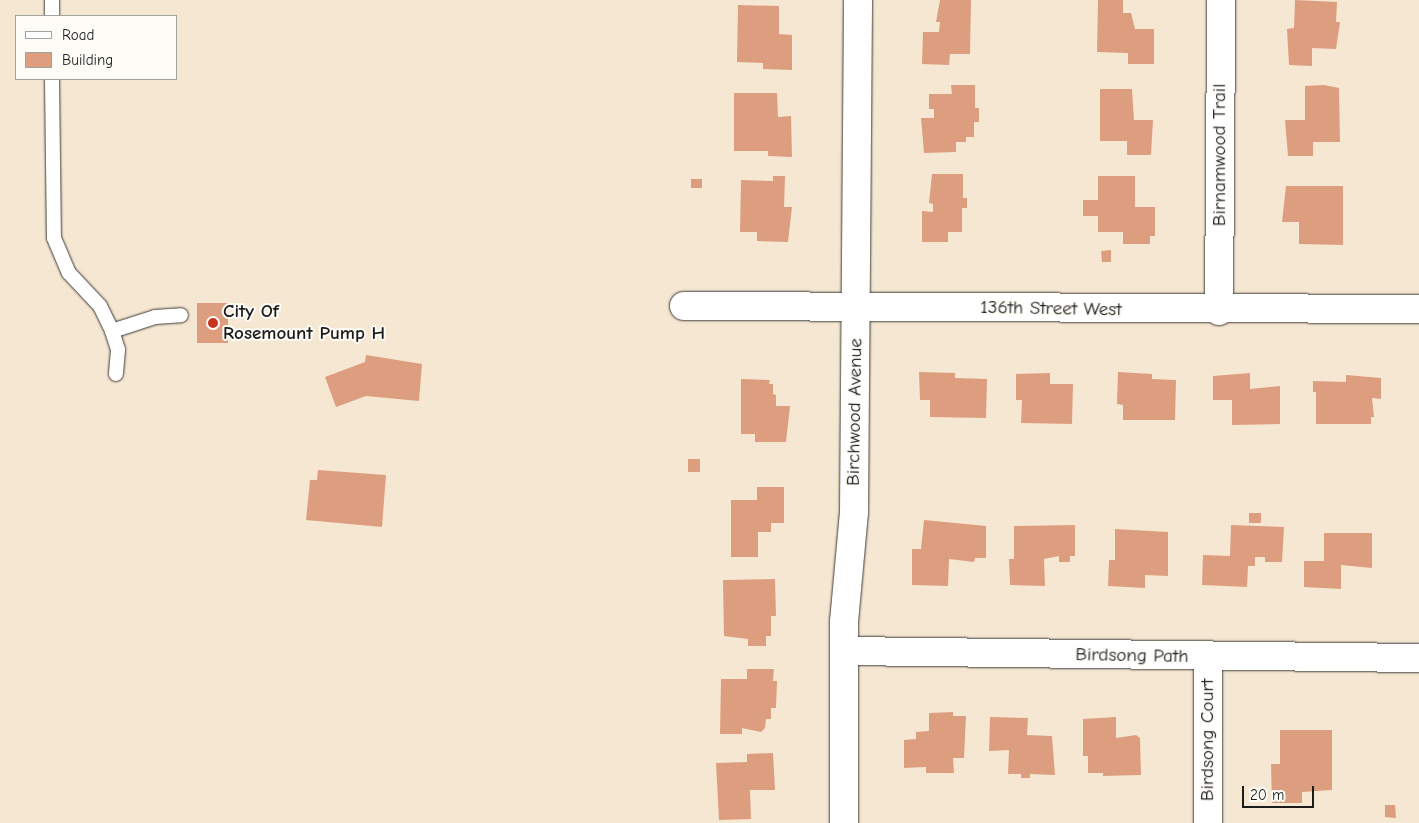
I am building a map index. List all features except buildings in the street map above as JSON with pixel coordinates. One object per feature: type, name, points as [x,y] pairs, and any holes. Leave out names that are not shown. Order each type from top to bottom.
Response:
[{"type":"street","name":"Birchwood Avenue","points":[[844,823],[844,651],[854,513],[858,0]]},
{"type":"street","name":"Birnamwood Trail","points":[[1220,311],[1221,0]]},
{"type":"street","name":"136th Street West","points":[[684,306],[1220,311],[1419,309]]},
{"type":"street","name":"Birdsong Path","points":[[844,651],[1208,657],[1419,658]]},
{"type":"street","name":"Birdsong Court","points":[[1208,657],[1208,823]]},
{"type":"lane","points":[[52,0],[52,15]]},
{"type":"lane","points":[[52,80],[54,238],[69,273],[100,306],[112,331],[118,350],[116,374]]},
{"type":"lane","points":[[112,331],[155,317],[181,315]]},
{"type":"place","name":"City Of Rosemount Pump H","points":[[213,323]]}]
